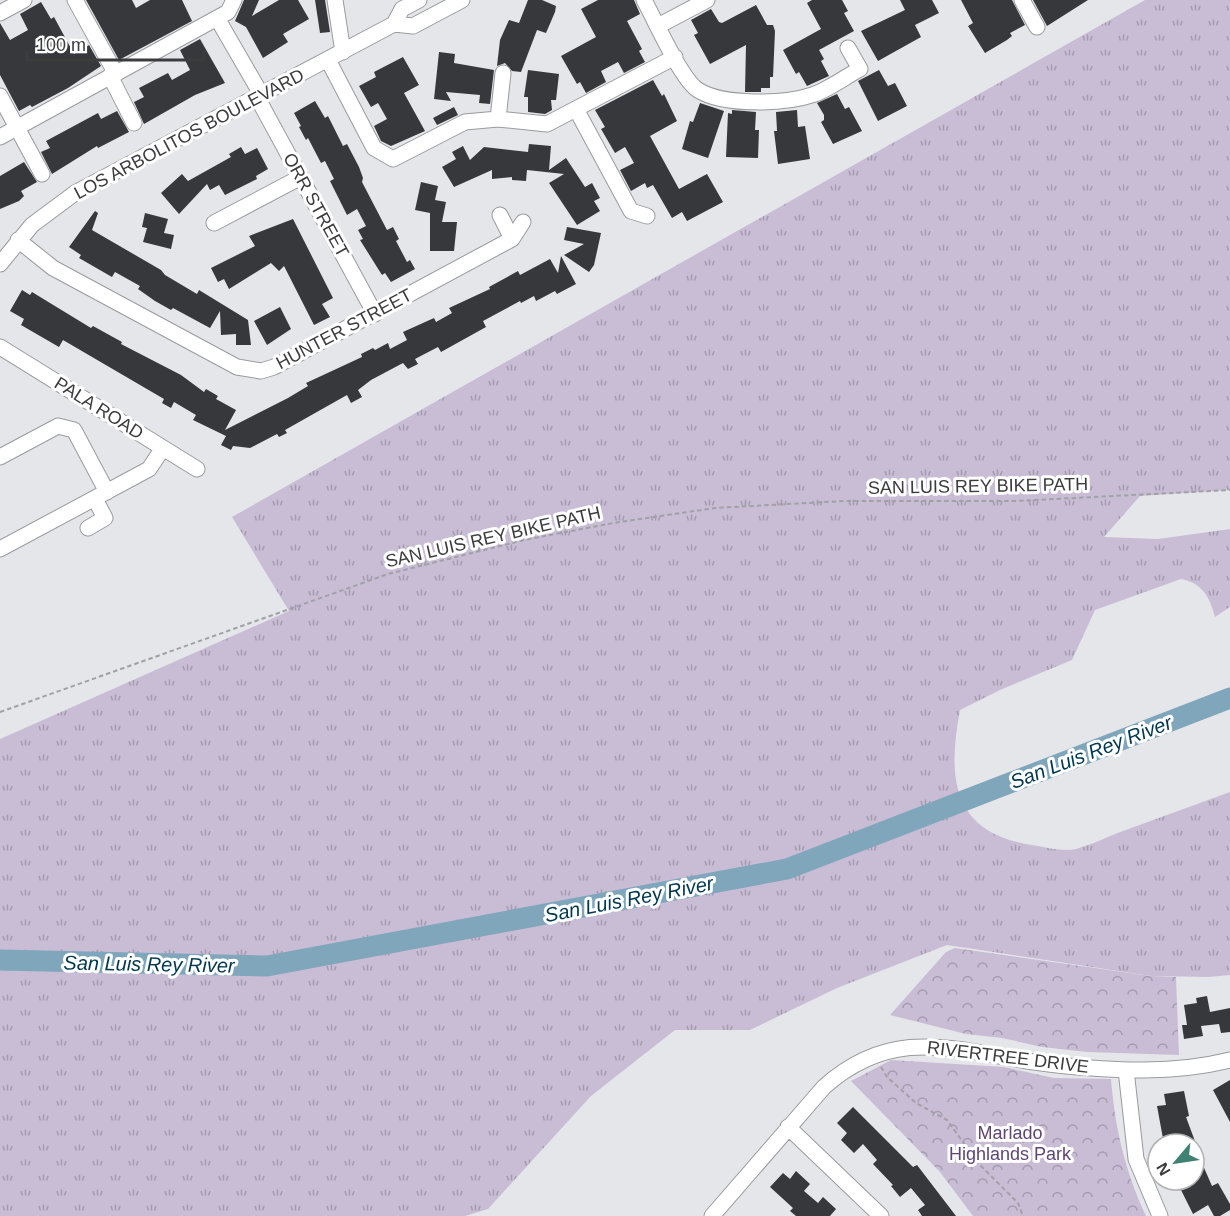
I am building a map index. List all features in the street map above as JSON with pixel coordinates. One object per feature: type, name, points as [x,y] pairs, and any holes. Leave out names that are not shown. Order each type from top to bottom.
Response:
[{"type":"street","points":[[0,14],[24,0]]},
{"type":"street","points":[[75,0],[134,123]]},
{"type":"street","points":[[0,136],[228,12],[234,0]]},
{"type":"street","points":[[335,0],[343,52]]},
{"type":"street","name":"LOS ARBOLITOS BOULEVARD","points":[[0,264],[32,225],[75,193],[394,24],[402,9],[419,0]]},
{"type":"street","name":"LOS ARBOLITOS BOULEVARD","points":[[394,24],[413,26],[462,0]]},
{"type":"street","points":[[644,0],[685,77],[698,90],[721,99],[784,101],[813,95],[860,69],[848,48]]},
{"type":"street","points":[[658,26],[707,0]]},
{"type":"street","points":[[1022,0],[1037,27]]},
{"type":"street","name":"ORR STREET","points":[[217,18],[375,314]]},
{"type":"street","points":[[328,60],[374,148],[393,159],[465,122],[498,119],[547,124],[675,57]]},
{"type":"street","points":[[498,119],[503,73]]},
{"type":"street","points":[[0,96],[42,174]]},
{"type":"street","points":[[576,109],[631,211],[647,216]]},
{"type":"street","points":[[214,223],[301,177]]},
{"type":"street","points":[[500,216],[512,239]]},
{"type":"street","name":"HUNTER STREET","points":[[18,240],[53,268],[237,367],[261,371],[274,367],[375,314],[512,239],[523,222]]},
{"type":"street","name":"PALA ROAD","points":[[0,347],[197,469]]},
{"type":"street","points":[[0,457],[58,426],[74,430],[101,496],[105,518],[88,528]]},
{"type":"street","points":[[0,549],[149,469],[163,448]]},
{"type":"street","name":"RIVERTREE DRIVE","points":[[712,1216],[788,1126],[840,1073],[865,1057],[883,1050],[907,1046],[932,1047],[1057,1065],[1126,1070],[1161,1070],[1230,1060]]},
{"type":"street","points":[[1126,1070],[1136,1159],[1160,1216]]},
{"type":"street","points":[[788,1126],[880,1216]]},
{"type":"path","name":"SAN LUIS REY BIKE PATH","points":[[0,712],[388,574],[524,540],[613,523],[715,508],[832,502],[1028,500],[1230,490]]},
{"type":"path","points":[[883,1050],[881,1067],[887,1077],[916,1103],[947,1120],[979,1164],[1018,1203],[1023,1216]]},
{"type":"green space","points":[[1145,0],[1230,0],[1230,490],[1140,496],[1104,537],[1158,539],[1230,529],[1230,607],[1215,617],[1211,603],[1204,592],[1194,584],[1181,579],[1095,610],[1072,660],[1000,690],[960,710],[956,734],[956,777],[960,796],[969,812],[982,826],[1001,837],[1026,844],[1064,850],[1076,849],[1230,792],[1230,975],[1151,976],[947,945],[837,988],[750,1030],[675,1030],[591,1096],[488,1209],[465,1216],[0,1216],[0,739],[289,611],[232,517]]},
{"type":"green space","points":[[955,948],[1151,976],[1176,977],[1179,1055],[1087,1052],[1042,1047],[1002,1038],[966,1034],[890,1015],[946,952]]},
{"type":"green space","name":"Marlado Highlands Park","points":[[891,1060],[1004,1067],[1054,1078],[1111,1079],[1122,1149],[1146,1216],[973,1216],[940,1172],[851,1081]]},
{"type":"building","points":[[86,0],[132,0],[136,8],[150,0],[182,0],[192,21],[119,60]]},
{"type":"building","points":[[244,0],[259,0],[252,16],[279,0],[298,0],[309,19],[283,34],[288,42],[263,58],[246,27],[235,21]]},
{"type":"building","points":[[315,0],[325,0],[330,32],[320,33]]},
{"type":"building","points":[[528,0],[542,0],[556,6],[546,33],[537,30],[521,72],[512,71],[505,63],[497,66],[500,40],[509,20],[519,23]]},
{"type":"building","points":[[598,0],[634,0],[640,14],[627,21],[642,49],[639,51],[645,62],[624,73],[618,62],[601,71],[606,82],[586,93],[580,82],[577,84],[561,56],[596,37],[581,9]]},
{"type":"building","points":[[812,0],[842,0],[848,11],[844,13],[854,31],[819,50],[824,59],[821,61],[829,76],[807,86],[799,72],[796,74],[783,50],[821,29],[807,3]]},
{"type":"building","points":[[900,0],[932,0],[939,13],[915,25],[921,37],[878,61],[861,31],[905,10]]},
{"type":"building","points":[[961,0],[1012,0],[1025,25],[1010,33],[1012,36],[1007,40],[985,53],[968,26],[973,23]]},
{"type":"building","points":[[1033,0],[1088,0],[1047,26]]},
{"type":"building","points":[[41,2],[51,19],[54,17],[74,54],[89,45],[101,66],[68,88],[32,107],[30,105],[19,111],[0,75],[0,23],[10,40],[28,30],[20,14]]},
{"type":"building","points":[[756,5],[767,25],[773,25],[775,31],[773,77],[770,77],[770,88],[761,88],[761,92],[745,92],[746,45],[710,64],[694,35],[698,33],[691,20],[711,9],[722,23]]},
{"type":"building","points":[[200,39],[225,83],[195,95],[144,124],[134,102],[144,97],[139,88],[168,73],[172,80],[190,70],[180,50]]},
{"type":"building","points":[[439,52],[455,54],[454,63],[494,70],[490,104],[479,103],[480,95],[446,92],[451,101],[434,99]]},
{"type":"building","points":[[403,57],[419,85],[404,93],[425,131],[391,146],[381,141],[374,126],[387,119],[378,103],[371,107],[359,86],[376,77],[374,72]]},
{"type":"building","points":[[528,70],[559,74],[556,100],[551,100],[552,110],[545,114],[528,112],[528,97],[524,97]]},
{"type":"building","points":[[879,70],[888,86],[895,83],[907,106],[878,121],[858,81]]},
{"type":"building","points":[[653,80],[662,96],[664,94],[677,121],[650,136],[679,189],[707,174],[723,202],[687,221],[682,212],[672,218],[653,185],[647,188],[645,183],[631,191],[620,170],[634,163],[625,147],[615,153],[601,129],[605,127],[595,110]]},
{"type":"building","points":[[837,94],[845,109],[849,107],[862,131],[833,144],[821,122],[824,120],[824,115],[817,103]]},
{"type":"building","points":[[315,101],[325,118],[328,116],[343,146],[347,144],[359,167],[362,182],[387,230],[393,227],[399,239],[396,241],[407,262],[410,260],[415,269],[391,282],[385,273],[382,275],[360,240],[363,239],[358,230],[366,226],[357,209],[347,215],[330,181],[334,179],[325,161],[321,163],[308,138],[306,140],[299,127],[301,126],[294,113]]},
{"type":"building","points":[[700,103],[724,111],[708,158],[682,149],[690,121],[693,122]]},
{"type":"building","points":[[454,107],[458,115],[437,125],[433,118]]},
{"type":"building","points":[[732,110],[756,112],[755,130],[759,130],[758,158],[726,157],[728,113],[732,114]]},
{"type":"building","points":[[797,110],[798,127],[805,126],[810,159],[778,164],[774,131],[777,131],[776,112]]},
{"type":"building","points":[[117,111],[129,132],[98,148],[97,146],[52,174],[41,152],[50,148],[46,141],[98,113],[101,119]]},
{"type":"building","points":[[529,144],[551,146],[549,170],[566,158],[585,187],[592,183],[600,198],[594,201],[600,211],[577,225],[549,183],[564,174],[527,170],[526,181],[512,180],[512,177],[492,179],[492,170],[454,187],[442,167],[456,159],[452,152],[463,146],[470,160],[484,147],[528,152]]},
{"type":"building","points":[[241,147],[245,154],[257,148],[268,169],[256,176],[257,179],[225,195],[219,185],[210,190],[207,184],[179,214],[161,193],[182,174],[188,181],[231,157],[229,154]]},
{"type":"building","points":[[24,162],[37,182],[21,191],[24,196],[19,201],[0,209],[0,176]]},
{"type":"building","points":[[421,182],[438,186],[435,200],[446,202],[442,222],[457,222],[454,251],[430,251],[430,213],[415,210]]},
{"type":"building","points":[[95,211],[98,213],[92,230],[197,294],[199,290],[248,320],[251,345],[236,345],[236,334],[221,335],[220,311],[210,328],[155,301],[138,289],[140,286],[115,272],[112,277],[79,258],[81,255],[69,247]]},
{"type":"building","points":[[145,213],[168,219],[164,233],[174,235],[171,249],[143,242],[147,228],[142,227]]},
{"type":"building","points":[[293,219],[333,298],[322,304],[330,317],[314,325],[284,266],[279,271],[271,263],[229,289],[224,279],[218,282],[211,268],[255,246],[249,236]]},
{"type":"building","points":[[567,227],[601,233],[594,265],[589,272],[564,255],[584,244],[564,240]]},
{"type":"building","points":[[561,256],[576,284],[536,301],[534,296],[521,303],[520,301],[483,321],[486,327],[441,352],[438,347],[415,359],[418,364],[408,369],[403,363],[371,380],[358,390],[362,397],[351,403],[347,395],[285,430],[287,433],[279,437],[277,434],[250,448],[233,446],[231,450],[221,445],[226,436],[193,420],[196,415],[174,402],[171,408],[162,403],[164,399],[63,340],[59,347],[21,325],[24,319],[10,311],[22,290],[30,295],[32,292],[91,328],[93,326],[122,342],[121,344],[181,375],[204,392],[206,389],[218,396],[216,399],[236,410],[225,430],[288,398],[308,386],[306,383],[362,357],[361,354],[373,348],[375,350],[388,343],[390,349],[407,340],[403,332],[434,318],[436,322],[452,313],[449,308],[490,289],[489,287],[518,271],[520,275],[550,259],[558,273]]},
{"type":"building","points":[[280,307],[291,329],[267,345],[254,321]]},
{"type":"building","points":[[1207,996],[1210,1012],[1230,1008],[1230,1032],[1221,1033],[1219,1024],[1201,1026],[1203,1036],[1184,1039],[1182,1025],[1187,1025],[1184,1005],[1197,1003],[1196,998]]},
{"type":"building","points":[[1230,1080],[1230,1122],[1213,1090]]},
{"type":"building","points":[[1184,1091],[1189,1116],[1186,1117],[1192,1132],[1162,1132],[1157,1106],[1166,1105],[1164,1094]]},
{"type":"building","points":[[853,1107],[913,1167],[917,1165],[956,1216],[922,1216],[918,1210],[925,1205],[911,1188],[900,1197],[891,1186],[893,1185],[873,1164],[877,1160],[863,1144],[854,1153],[841,1140],[847,1133],[837,1123]]},
{"type":"building","points":[[796,1171],[810,1184],[804,1191],[818,1203],[823,1197],[836,1209],[830,1216],[796,1216],[790,1211],[793,1208],[770,1187],[783,1173],[790,1179]]},
{"type":"building","points":[[1206,1172],[1212,1186],[1218,1183],[1230,1204],[1230,1210],[1220,1216],[1214,1216],[1208,1205],[1193,1214],[1182,1192],[1206,1192]]},
{"type":"waterway","name":"San Luis Rey River","points":[[0,960],[267,966],[787,869],[1230,698]]}]
